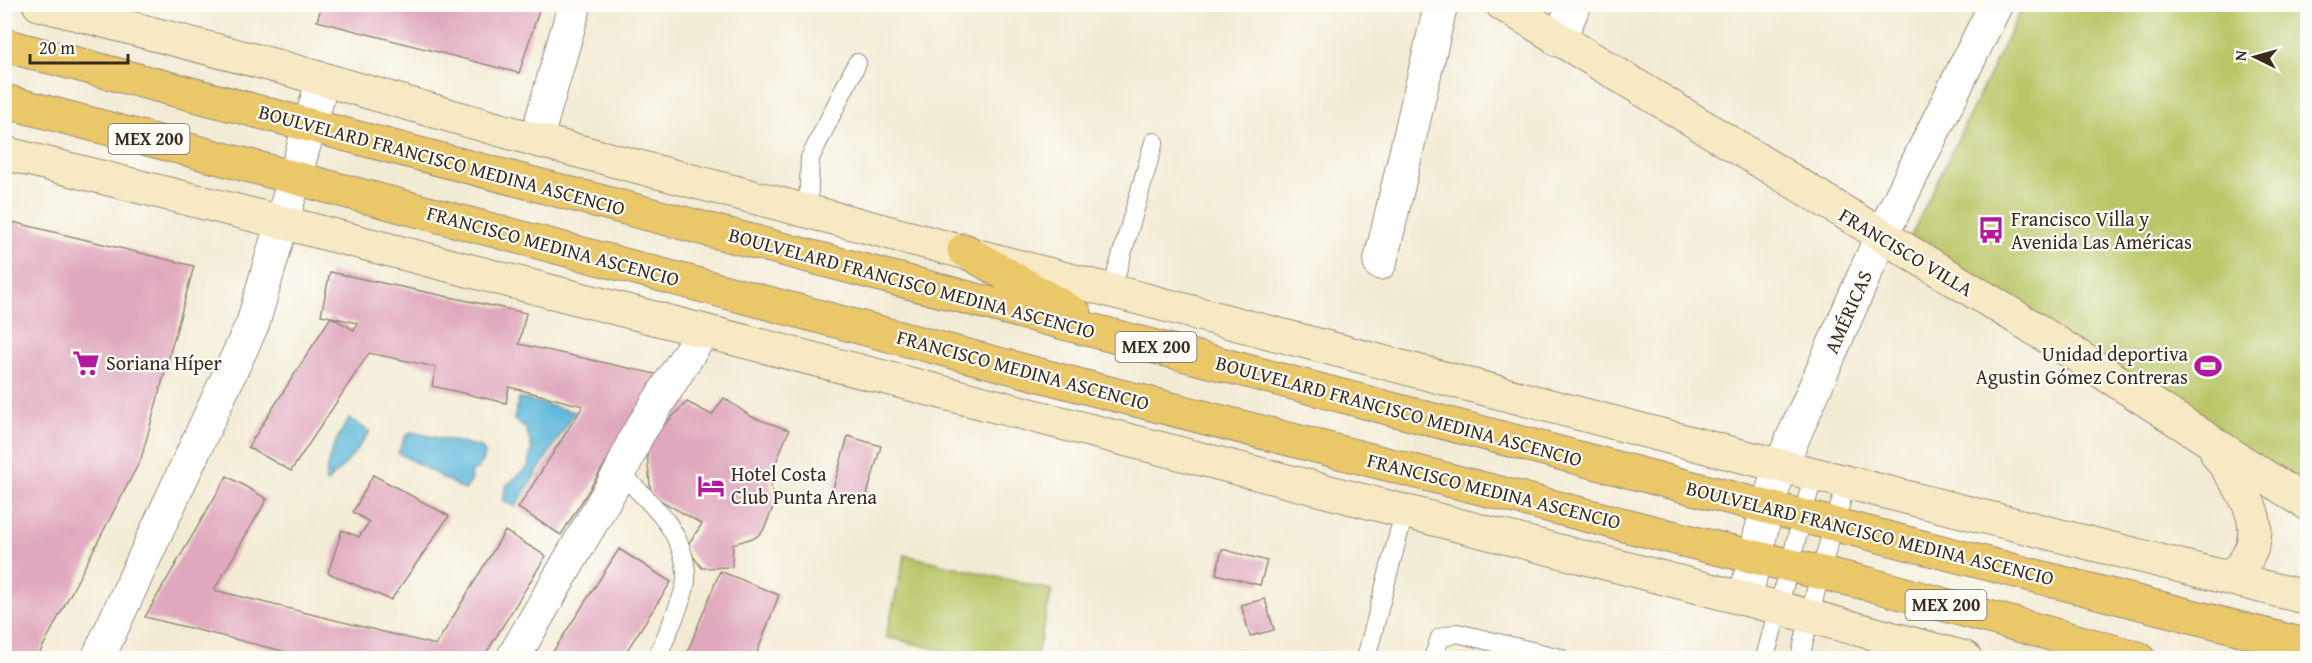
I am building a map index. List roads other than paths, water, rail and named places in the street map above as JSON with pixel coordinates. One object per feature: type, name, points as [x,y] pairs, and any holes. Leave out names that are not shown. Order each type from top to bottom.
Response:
[{"type":"highway","name":"BOULVELARD FRANCISCO MEDINA ASCENCIO","points":[[4,45],[1767,507],[2307,646]]},
{"type":"highway","name":"MEX 200","points":[[4,101],[294,177]]},
{"type":"highway","name":"FRANCISCO MEDINA ASCENCIO","points":[[294,177],[1093,389],[1753,557]]},
{"type":"highway","points":[[964,250],[1113,336]]},
{"type":"highway","name":"MEX 200","points":[[1753,557],[1869,584],[2138,658]]},
{"type":"street","points":[[39,4],[323,79],[536,140],[1781,465],[2307,598]]},
{"type":"street","points":[[536,140],[575,4]]},
{"type":"street","points":[[1380,263],[1441,4]]},
{"type":"street","name":"FRANCISCO VILLA","points":[[1502,4],[1881,237],[2029,325],[2307,504]]},
{"type":"street","points":[[1558,40],[1575,4]]},
{"type":"street","name":"AMÉRICAS","points":[[1745,599],[1753,557],[1781,465],[1881,237],[1996,4]]},
{"type":"street","points":[[98,658],[253,323],[323,79]]},
{"type":"street","points":[[4,153],[281,222],[1745,599],[1965,658]]},
{"type":"street","points":[[513,658],[620,473],[636,437],[704,331]]},
{"type":"street","points":[[2207,440],[2243,491],[2253,514],[2254,535],[2249,555],[2230,578]]},
{"type":"lane","points":[[808,211],[810,158],[857,63]]},
{"type":"lane","points":[[1112,289],[1154,142]]},
{"type":"lane","points":[[620,473],[669,524],[682,553],[686,581],[657,658]]},
{"type":"lane","points":[[1765,658],[1801,515],[1814,473]]},
{"type":"lane","points":[[1800,658],[1820,573],[1847,481]]},
{"type":"lane","points":[[1366,658],[1404,513]]},
{"type":"lane","points":[[1433,658],[1440,638],[1457,633],[1560,658]]},
{"type":"water","points":[[519,398],[575,412],[515,507],[503,501],[506,486],[528,467],[532,448],[526,429],[514,420]]},
{"type":"water","points":[[349,418],[370,432],[348,461],[326,483],[327,465],[336,441]]},
{"type":"water","points":[[411,432],[481,447],[485,453],[479,468],[470,473],[472,480],[465,490],[398,453],[405,437]]},
{"type":"place","name":"Francisco Villa y Avenida Las Américas","points":[[1991,230]]},
{"type":"place","name":"Soriana Híper","points":[[86,363]]},
{"type":"place","name":"Unidad deportiva Agustin Gómez Contreras","points":[[2208,366]]},
{"type":"place","name":"Hotel Costa Club Punta Arena","points":[[711,486]]}]
